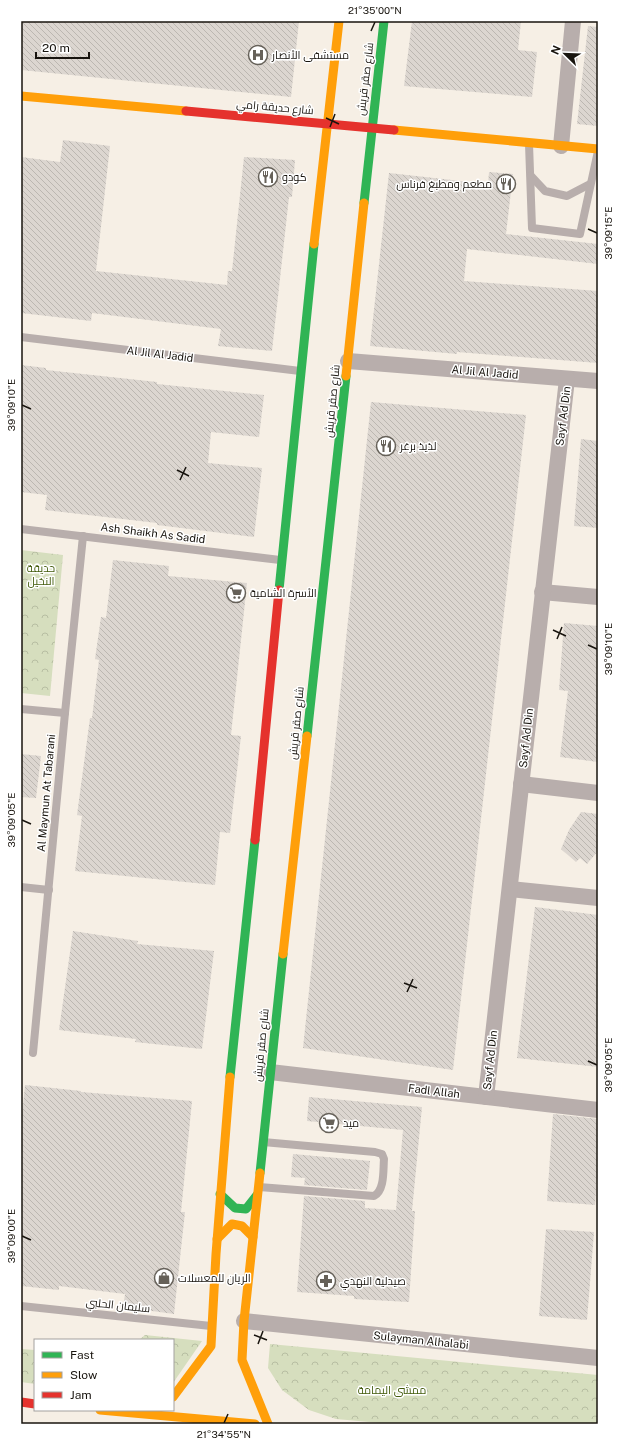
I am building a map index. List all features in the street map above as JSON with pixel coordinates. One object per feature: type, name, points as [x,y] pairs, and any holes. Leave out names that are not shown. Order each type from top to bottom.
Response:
[{"type":"street","points":[[174,1396],[203,1360],[211,1346],[220,1194],[229,1084],[244,957],[300,371],[339,21]]},
{"type":"street","name":"شارع صقر قريش","points":[[268,1424],[242,1360],[244,1321],[348,361],[371,129],[384,21]]},
{"type":"street","points":[[561,146],[573,21]]},
{"type":"street","name":"شارع حديقة رامي","points":[[21,96],[598,150]]},
{"type":"street","name":"Al Jil Al Jadid","points":[[348,361],[598,382]]},
{"type":"street","name":"Sayf Ad Din","points":[[486,1097],[567,379]]},
{"type":"street","points":[[542,592],[598,597]]},
{"type":"street","points":[[521,784],[598,793]]},
{"type":"street","points":[[510,889],[598,898]]},
{"type":"street","name":"Fadl Allah","points":[[270,1072],[598,1110]]},
{"type":"street","points":[[220,1194],[235,1208],[246,1209],[258,1191]]},
{"type":"street","points":[[217,1239],[232,1224],[242,1226],[253,1237]]},
{"type":"street","name":"Sulayman Alhalabi","points":[[244,1321],[598,1358]]},
{"type":"street","points":[[21,1402],[34,1404]]},
{"type":"street","points":[[120,1411],[161,1413],[255,1424]]},
{"type":"lane","points":[[529,143],[532,228],[580,234],[598,150]]},
{"type":"lane","points":[[531,176],[545,191],[567,196],[590,184]]},
{"type":"lane","name":"Al Jil Al Jadid","points":[[21,337],[300,371]]},
{"type":"lane","name":"Ash Shaikh As Sadid","points":[[21,529],[282,560]]},
{"type":"lane","name":"Al Maymun At Tabarani","points":[[33,1053],[83,536]]},
{"type":"lane","points":[[21,709],[65,712]]},
{"type":"lane","points":[[21,886],[49,890]]},
{"type":"lane","points":[[258,1191],[374,1196],[378,1194],[381,1188],[384,1158],[382,1154],[375,1152],[263,1142]]},
{"type":"lane","name":"سليمان الحلبي","points":[[21,1306],[212,1326]]},
{"type":"green space","name":"حديقة النخيل","points":[[21,550],[63,555],[50,696],[21,693]]},
{"type":"green space","points":[[145,1335],[202,1341],[174,1382],[174,1339],[140,1339]]},
{"type":"green space","name":"ممشى اليمامة","points":[[270,1344],[598,1375],[598,1424],[392,1424],[336,1419],[309,1410],[282,1390],[268,1368]]},
{"type":"green space","points":[[21,1349],[34,1350],[34,1384],[21,1382]]},
{"type":"building","points":[[21,21],[299,21],[291,97],[21,70]]},
{"type":"building","points":[[412,21],[521,21],[518,50],[537,52],[532,97],[404,86]]},
{"type":"building","points":[[588,26],[598,27],[598,126],[577,124]]},
{"type":"building","points":[[63,140],[110,146],[96,271],[227,285],[228,271],[232,271],[244,157],[295,160],[292,197],[289,197],[272,351],[218,346],[221,329],[92,313],[91,321],[21,313],[21,157],[60,162]]},
{"type":"building","points":[[489,172],[513,174],[506,234],[598,244],[598,264],[467,249],[464,281],[598,291],[598,363],[457,352],[457,354],[370,346],[389,173],[488,184]]},
{"type":"building","points":[[21,365],[46,368],[46,370],[157,382],[157,384],[264,395],[259,437],[211,432],[208,463],[262,468],[254,537],[157,525],[157,523],[45,510],[47,495],[21,492]]},
{"type":"building","points":[[371,402],[526,415],[453,1070],[303,1048]]},
{"type":"building","points":[[581,439],[598,441],[598,528],[574,526]]},
{"type":"building","points":[[113,560],[169,566],[168,576],[247,583],[231,735],[241,736],[230,833],[220,832],[215,885],[75,871],[82,816],[77,815],[90,718],[92,718],[99,660],[95,659],[101,617],[106,618]]},
{"type":"building","points":[[564,623],[598,626],[598,762],[560,757],[568,691],[559,690]]},
{"type":"building","points":[[21,754],[41,756],[36,798],[21,797]]},
{"type":"building","points":[[581,812],[598,814],[598,851],[587,864],[580,858],[576,862],[561,849],[569,830]]},
{"type":"building","points":[[535,907],[598,915],[598,1067],[517,1058]]},
{"type":"building","points":[[73,931],[138,941],[137,944],[214,951],[202,1049],[135,1042],[136,1039],[59,1030]]},
{"type":"building","points":[[25,1085],[81,1092],[192,1101],[181,1212],[185,1212],[174,1314],[123,1307],[125,1294],[59,1286],[59,1290],[21,1286],[21,1125]]},
{"type":"building","points":[[309,1097],[422,1107],[412,1211],[415,1211],[409,1302],[354,1299],[354,1296],[297,1292],[304,1196],[365,1201],[365,1208],[396,1210],[403,1130],[307,1121]]},
{"type":"building","points":[[553,1114],[598,1119],[598,1162],[595,1205],[547,1201]]},
{"type":"building","points":[[293,1154],[370,1161],[367,1190],[304,1185],[305,1178],[291,1177]]},
{"type":"building","points":[[546,1229],[594,1232],[587,1320],[539,1316]]},
{"type":"traffic: fast","points":[[364,203],[384,21]]},
{"type":"traffic: fast","points":[[279,590],[314,244]]},
{"type":"traffic: fast","points":[[307,736],[346,376]]},
{"type":"traffic: fast","points":[[230,1077],[255,840]]},
{"type":"traffic: fast","points":[[260,1173],[283,954]]},
{"type":"traffic: fast","points":[[220,1194],[235,1208],[246,1209],[257,1195]]},
{"type":"traffic: slow","points":[[314,244],[339,21]]},
{"type":"traffic: slow","points":[[21,96],[186,111]]},
{"type":"traffic: slow","points":[[394,130],[598,149]]},
{"type":"traffic: slow","points":[[346,376],[364,203]]},
{"type":"traffic: slow","points":[[283,954],[307,736]]},
{"type":"traffic: slow","points":[[174,1396],[211,1346],[216,1254],[230,1077]]},
{"type":"traffic: slow","points":[[260,1173],[244,1321],[242,1360],[268,1424]]},
{"type":"traffic: slow","points":[[217,1239],[232,1224],[242,1226],[253,1237]]},
{"type":"traffic: slow","points":[[111,1411],[255,1424]]},
{"type":"traffic: jam","points":[[186,111],[394,130]]},
{"type":"traffic: jam","points":[[255,840],[279,590]]},
{"type":"traffic: jam","points":[[21,1402],[34,1404]]},
{"type":"place","name":"مستشفى الأنصار","points":[[258,55]]},
{"type":"place","name":"كودو","points":[[268,177]]},
{"type":"place","name":"مطعم ومطبغ فرناس","points":[[506,184]]},
{"type":"place","name":"لذيذ برغر","points":[[386,446]]},
{"type":"place","name":"الأسرة الشامية","points":[[236,593]]},
{"type":"place","name":"ميد","points":[[329,1123]]},
{"type":"place","name":"الريان للمعسلات","points":[[164,1278]]},
{"type":"place","name":"صيدلية النهدي","points":[[326,1281]]}]
